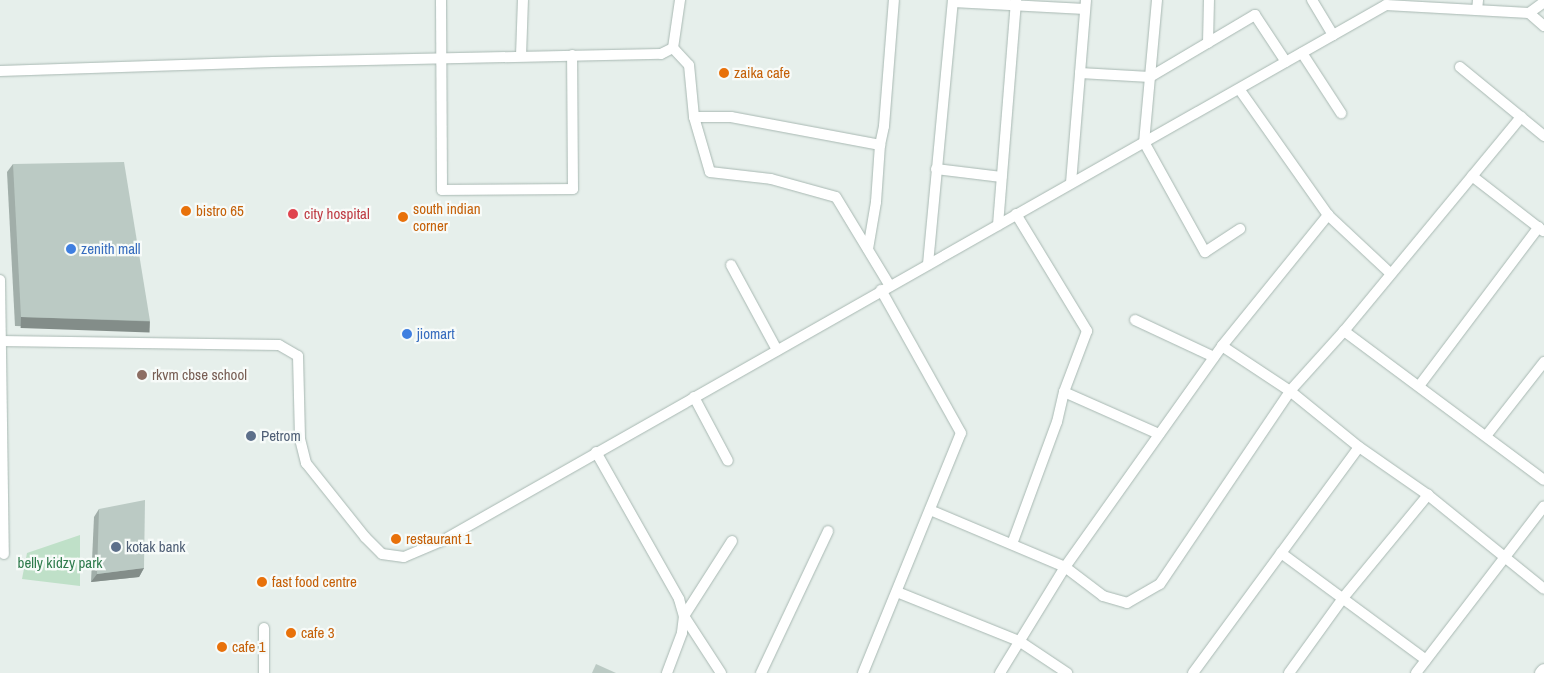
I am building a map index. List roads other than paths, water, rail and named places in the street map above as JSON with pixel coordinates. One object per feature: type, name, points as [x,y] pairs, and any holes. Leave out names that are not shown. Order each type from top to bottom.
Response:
[{"type":"street","points":[[441,0],[442,190],[573,189],[572,55]]},
{"type":"street","points":[[521,56],[523,0]]},
{"type":"street","points":[[673,48],[680,0]]},
{"type":"street","points":[[868,248],[876,202],[894,0]]},
{"type":"street","points":[[1157,0],[1144,142],[1205,252],[1240,229]]},
{"type":"street","points":[[1208,43],[1209,0]]},
{"type":"street","points":[[1312,0],[1333,36]]},
{"type":"street","points":[[928,264],[953,1],[1086,4],[1071,183]]},
{"type":"street","points":[[1529,13],[1544,2]]},
{"type":"street","points":[[998,225],[1016,3]]},
{"type":"street","points":[[1,341],[279,344],[298,356],[300,439],[306,462],[365,537],[382,554],[404,557],[440,542],[1386,5],[1477,5],[1529,13],[1544,26]]},
{"type":"street","points":[[1080,73],[1150,77],[1255,15],[1286,62]]},
{"type":"street","points":[[0,71],[441,58],[661,54],[673,48]]},
{"type":"street","points":[[673,48],[689,65],[694,117],[710,172],[771,180],[836,198],[868,248],[886,288],[960,433],[863,673]]},
{"type":"street","points":[[1302,53],[1341,113]]},
{"type":"street","points":[[1460,67],[1544,136]]},
{"type":"street","points":[[1239,89],[1328,215],[1391,274]]},
{"type":"street","points":[[694,117],[731,118],[880,144]]},
{"type":"street","points":[[930,510],[1065,567],[1103,596],[1127,603],[1160,584],[1290,391],[1344,331],[1521,117]]},
{"type":"street","points":[[936,169],[1002,177]]},
{"type":"street","points":[[1419,386],[1541,229],[1472,176]]},
{"type":"street","points":[[1012,544],[1057,422],[1064,392],[1087,331],[1016,214]]},
{"type":"street","points":[[1000,673],[1065,567],[1214,357],[1328,215]]},
{"type":"street","points":[[731,265],[777,350]]},
{"type":"street","points":[[0,280],[4,554]]},
{"type":"street","points":[[1135,320],[1214,357]]},
{"type":"street","points":[[1344,331],[1544,480]]},
{"type":"street","points":[[1222,346],[1290,391],[1359,447],[1428,495],[1544,589]]},
{"type":"street","points":[[1486,436],[1544,362]]},
{"type":"street","points":[[1064,392],[1159,434]]},
{"type":"street","points":[[694,397],[728,461]]},
{"type":"street","points":[[1193,673],[1359,447]]},
{"type":"street","points":[[596,452],[679,599],[684,616],[721,673]]},
{"type":"street","points":[[1289,673],[1343,598],[1428,495]]},
{"type":"street","points":[[1416,673],[1544,506]]},
{"type":"street","points":[[762,673],[828,531]]},
{"type":"street","points":[[667,673],[682,634],[684,616],[732,541]]},
{"type":"street","points":[[1280,553],[1426,660]]},
{"type":"street","points":[[897,592],[1019,641],[1067,673]]},
{"type":"street","points":[[264,628],[264,673]]},
{"type":"place","name":"zaika cafe","points":[[724,73]]},
{"type":"place","name":"bistro 65","points":[[186,211]]},
{"type":"place","name":"city hospital","points":[[293,214]]},
{"type":"place","name":"south indian corner","points":[[403,217]]},
{"type":"place","name":"zenith mall","points":[[71,249]]},
{"type":"place","name":"jiomart","points":[[407,334]]},
{"type":"place","name":"rkvm cbse school","points":[[142,375]]},
{"type":"place","name":"Petrom","points":[[251,436]]},
{"type":"place","name":"restaurant 1","points":[[396,539]]},
{"type":"place","name":"kotak bank","points":[[116,547]]},
{"type":"place","name":"fast food centre","points":[[262,582]]},
{"type":"place","name":"cafe 3","points":[[291,633]]},
{"type":"place","name":"cafe 1","points":[[222,647]]},
{"type":"park label","name":"belly kidzy park","points":[[60,563]]}]
